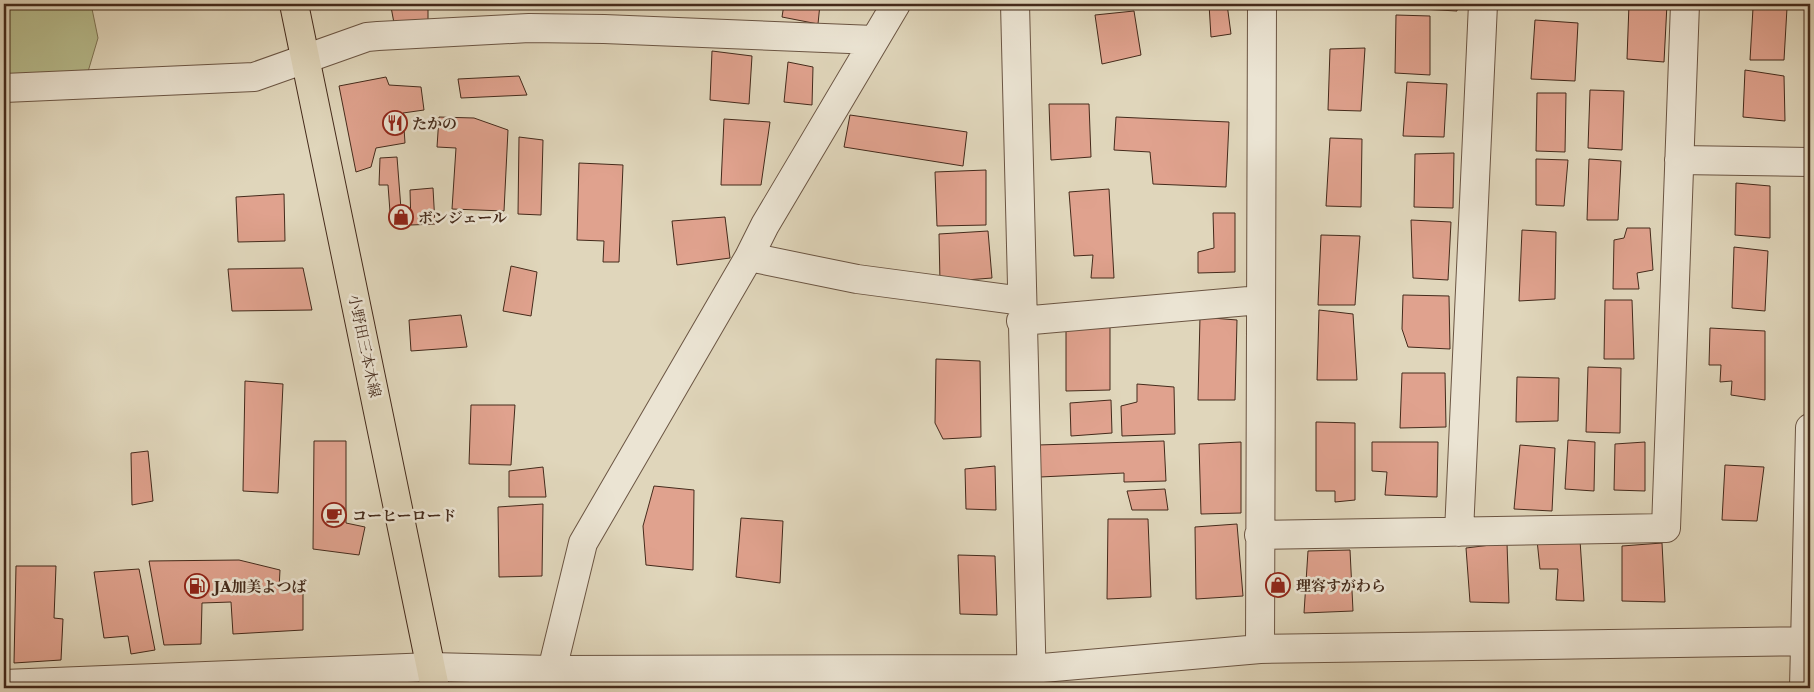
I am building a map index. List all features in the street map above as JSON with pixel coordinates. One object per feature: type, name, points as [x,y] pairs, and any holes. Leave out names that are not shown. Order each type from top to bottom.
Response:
[{"type":"main road","name":"小野田三本木線","points":[[294,4],[434,678]]},
{"type":"street","points":[[552,670],[583,543],[749,257],[765,224],[896,4]]},
{"type":"street","points":[[1015,4],[1031,679]]},
{"type":"street","points":[[1260,649],[1262,4]]},
{"type":"street","points":[[1459,532],[1483,4]]},
{"type":"street","points":[[1259,535],[1666,528],[1685,4]]},
{"type":"street","points":[[4,88],[254,77],[305,57],[367,37],[529,28],[604,29],[874,40]]},
{"type":"street","points":[[1679,160],[1810,162]]},
{"type":"street","points":[[749,257],[1022,311],[1260,300]]},
{"type":"street","points":[[1804,688],[1807,640],[1810,428]]},
{"type":"street","points":[[4,684],[434,678],[552,670],[1031,679],[1260,649],[1807,640]]},
{"type":"green space","points":[[4,4],[91,4],[98,38],[87,75],[4,78]]},
{"type":"building","points":[[352,4],[428,4],[428,20],[394,23],[391,7],[353,8]]},
{"type":"building","points":[[784,4],[820,4],[818,24],[782,17]]},
{"type":"building","points":[[1209,4],[1227,4],[1231,34],[1211,37]]},
{"type":"building","points":[[1422,4],[1457,4],[1457,11],[1421,9]]},
{"type":"building","points":[[1629,4],[1667,4],[1664,62],[1627,59]]},
{"type":"building","points":[[1753,8],[1787,8],[1784,60],[1750,60]]},
{"type":"building","points":[[1134,11],[1141,55],[1102,64],[1095,15]]},
{"type":"building","points":[[1396,15],[1430,16],[1430,75],[1395,73]]},
{"type":"building","points":[[1535,20],[1578,23],[1575,81],[1531,79]]},
{"type":"building","points":[[1365,48],[1361,111],[1328,110],[1330,49]]},
{"type":"building","points":[[712,51],[752,56],[749,104],[710,100]]},
{"type":"building","points":[[788,62],[813,67],[812,105],[784,102]]},
{"type":"building","points":[[1745,70],[1784,76],[1785,121],[1743,117]]},
{"type":"building","points":[[519,76],[527,95],[461,98],[458,79]]},
{"type":"building","points":[[386,77],[389,85],[421,87],[424,110],[403,113],[405,143],[376,148],[371,167],[356,172],[339,86]]},
{"type":"building","points":[[1407,82],[1447,84],[1444,137],[1403,136]]},
{"type":"building","points":[[1590,90],[1624,91],[1622,150],[1588,148]]},
{"type":"building","points":[[1537,93],[1566,93],[1565,152],[1536,151]]},
{"type":"building","points":[[1049,104],[1089,104],[1091,157],[1051,160]]},
{"type":"building","points":[[850,115],[967,132],[963,166],[844,147]]},
{"type":"building","points":[[439,117],[474,118],[508,130],[504,211],[452,209],[456,148],[437,147]]},
{"type":"building","points":[[1116,117],[1229,122],[1226,187],[1153,184],[1150,152],[1114,150]]},
{"type":"building","points":[[724,119],[770,122],[761,185],[721,185]]},
{"type":"building","points":[[519,137],[543,140],[541,215],[518,214]]},
{"type":"building","points":[[1330,138],[1362,139],[1361,207],[1326,206]]},
{"type":"building","points":[[1454,153],[1453,208],[1414,207],[1415,154]]},
{"type":"building","points":[[397,157],[401,209],[390,212],[388,185],[379,185],[380,158]]},
{"type":"building","points":[[1536,159],[1568,160],[1564,206],[1536,205]]},
{"type":"building","points":[[1589,159],[1621,161],[1618,220],[1587,220]]},
{"type":"building","points":[[579,163],[623,165],[619,262],[603,262],[604,241],[577,240]]},
{"type":"building","points":[[986,170],[986,225],[937,226],[935,172]]},
{"type":"building","points":[[1736,183],[1770,186],[1770,238],[1735,235]]},
{"type":"building","points":[[433,188],[435,224],[411,225],[410,190]]},
{"type":"building","points":[[1109,189],[1114,278],[1091,278],[1093,255],[1074,256],[1069,192]]},
{"type":"building","points":[[284,194],[285,241],[238,242],[236,197]]},
{"type":"building","points":[[1213,213],[1235,213],[1235,272],[1198,273],[1198,252],[1214,248]]},
{"type":"building","points":[[725,217],[730,258],[677,265],[672,221]]},
{"type":"building","points":[[1411,220],[1451,222],[1448,280],[1413,278]]},
{"type":"building","points":[[1627,228],[1650,228],[1653,270],[1637,273],[1639,289],[1613,289],[1614,240],[1624,238]]},
{"type":"building","points":[[1522,230],[1556,232],[1555,299],[1519,301]]},
{"type":"building","points":[[988,231],[992,278],[940,282],[939,234]]},
{"type":"building","points":[[1321,235],[1360,236],[1355,305],[1318,305]]},
{"type":"building","points":[[1734,247],[1768,251],[1765,311],[1732,308]]},
{"type":"building","points":[[511,266],[537,272],[531,316],[503,311]]},
{"type":"building","points":[[303,268],[312,310],[232,311],[228,269]]},
{"type":"building","points":[[1403,295],[1449,296],[1450,349],[1408,347],[1402,329]]},
{"type":"building","points":[[1605,300],[1632,300],[1634,359],[1604,359]]},
{"type":"building","points":[[1319,310],[1353,314],[1357,380],[1317,380]]},
{"type":"building","points":[[461,315],[467,347],[411,351],[409,320]]},
{"type":"building","points":[[1200,317],[1237,320],[1235,400],[1198,400]]},
{"type":"building","points":[[1110,324],[1110,390],[1066,391],[1066,325]]},
{"type":"building","points":[[1710,328],[1765,331],[1765,400],[1731,395],[1732,381],[1720,382],[1721,365],[1709,365]]},
{"type":"building","points":[[936,359],[980,361],[981,437],[943,439],[935,423]]},
{"type":"building","points":[[1588,367],[1621,368],[1620,433],[1586,432]]},
{"type":"building","points":[[1402,373],[1445,373],[1446,427],[1400,428]]},
{"type":"building","points":[[1517,377],[1559,378],[1558,421],[1516,422]]},
{"type":"building","points":[[245,381],[283,384],[278,493],[243,491]]},
{"type":"building","points":[[1137,384],[1174,387],[1175,434],[1122,436],[1121,406],[1137,402]]},
{"type":"building","points":[[1111,400],[1112,433],[1071,436],[1070,403]]},
{"type":"building","points":[[471,405],[515,405],[511,465],[469,464]]},
{"type":"building","points":[[1316,422],[1355,423],[1355,500],[1335,502],[1335,491],[1316,491]]},
{"type":"building","points":[[1568,440],[1595,442],[1594,491],[1565,489]]},
{"type":"building","points":[[314,441],[346,441],[346,523],[365,527],[359,555],[313,549]]},
{"type":"building","points":[[1164,441],[1166,481],[1124,482],[1124,473],[1040,477],[1038,445]]},
{"type":"building","points":[[1241,442],[1241,513],[1201,514],[1199,444]]},
{"type":"building","points":[[1372,442],[1438,442],[1437,497],[1385,495],[1387,472],[1372,471]]},
{"type":"building","points":[[1645,442],[1645,491],[1614,490],[1615,444]]},
{"type":"building","points":[[1520,445],[1555,448],[1552,511],[1514,509]]},
{"type":"building","points":[[148,451],[153,501],[132,505],[131,453]]},
{"type":"building","points":[[1725,465],[1764,467],[1757,521],[1722,520]]},
{"type":"building","points":[[995,466],[996,510],[966,509],[965,469]]},
{"type":"building","points":[[543,467],[546,497],[509,497],[509,471]]},
{"type":"building","points":[[654,486],[694,490],[693,570],[646,565],[643,526]]},
{"type":"building","points":[[1165,489],[1168,510],[1132,510],[1127,491]]},
{"type":"building","points":[[543,504],[542,576],[499,577],[498,507]]},
{"type":"building","points":[[741,518],[783,521],[780,583],[736,577]]},
{"type":"building","points":[[1108,519],[1148,519],[1151,597],[1107,599]]},
{"type":"building","points":[[1237,524],[1243,596],[1196,599],[1195,527]]},
{"type":"building","points":[[1537,540],[1580,540],[1584,601],[1556,600],[1558,569],[1540,569]]},
{"type":"building","points":[[1507,543],[1509,603],[1470,602],[1466,548]]},
{"type":"building","points":[[1662,543],[1665,602],[1622,601],[1622,546]]},
{"type":"building","points":[[1350,550],[1353,611],[1304,613],[1308,551]]},
{"type":"building","points":[[958,555],[995,556],[997,615],[960,614]]},
{"type":"building","points":[[239,560],[280,570],[279,589],[303,590],[303,630],[233,634],[231,602],[202,603],[201,644],[164,645],[149,561]]},
{"type":"building","points":[[16,566],[56,566],[54,618],[63,619],[61,660],[14,663]]},
{"type":"building","points":[[139,569],[155,650],[131,654],[128,636],[104,638],[94,572]]},
{"type":"building","points":[[380,677],[380,688],[317,688],[317,681]]},
{"type":"place","name":"たかの","points":[[395,123]]},
{"type":"place","name":"ボンジェール","points":[[401,217]]},
{"type":"place","name":"コーヒーロード","points":[[334,515]]},
{"type":"place","name":"理容すがわら","points":[[1278,585]]},
{"type":"place","name":"JA加美よつば","points":[[197,586]]}]
